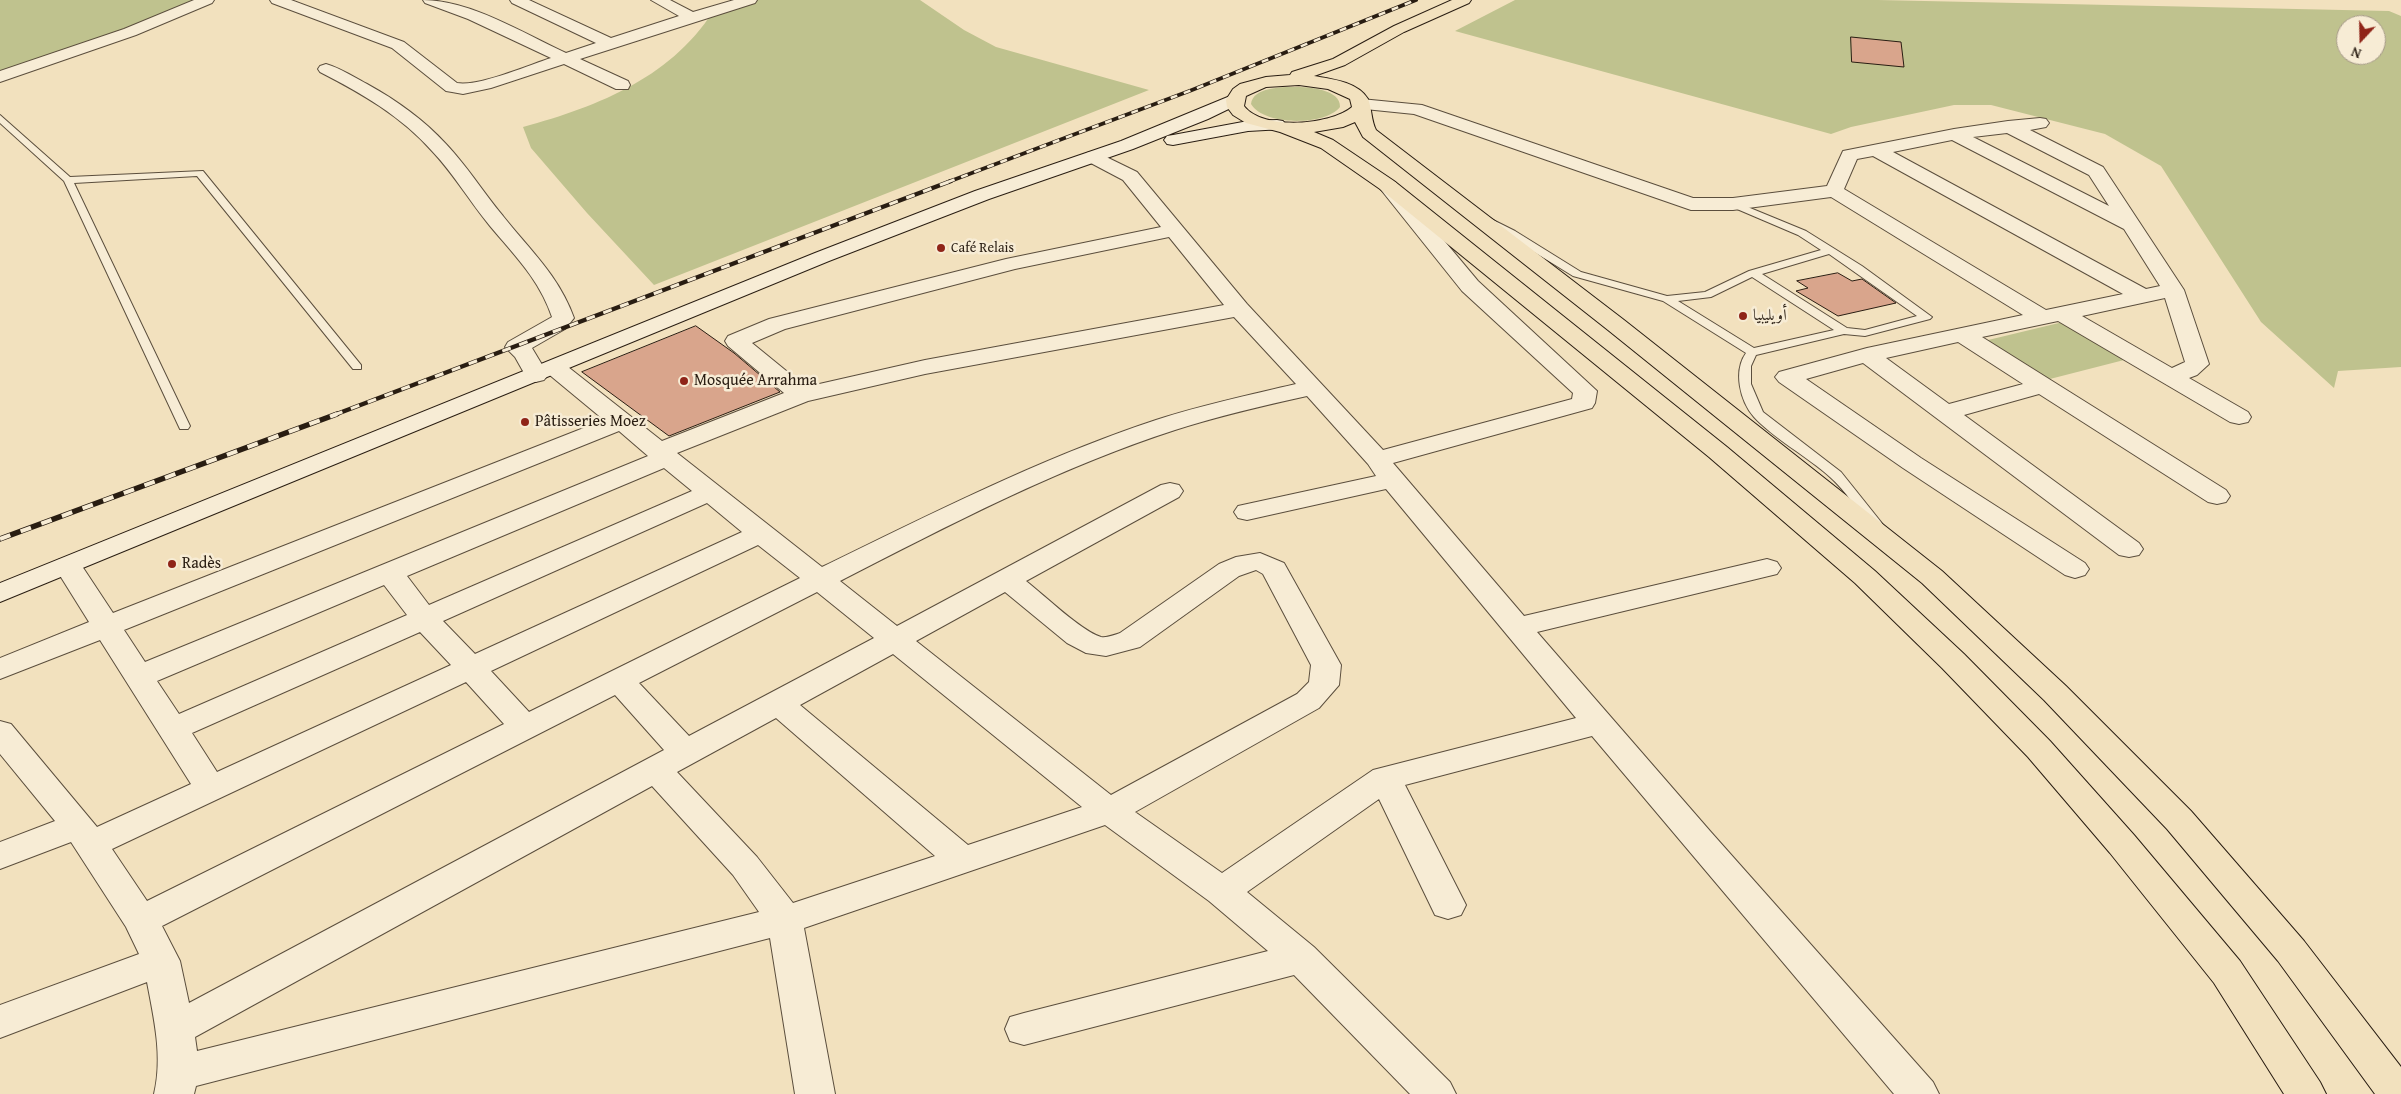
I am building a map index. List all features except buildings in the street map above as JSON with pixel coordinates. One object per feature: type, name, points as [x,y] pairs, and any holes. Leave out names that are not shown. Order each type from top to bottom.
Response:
[{"type":"highway","points":[[1368,63],[1412,33],[1471,2]]},
{"type":"highway","points":[[1471,2],[1399,30],[1339,62],[1287,80],[1252,86],[1244,90],[1235,99],[1235,106],[1249,118],[1280,126],[1327,144],[1387,185],[1718,452],[1865,577],[1953,661],[2039,749],[2122,844],[2227,972],[2306,1094]]},
{"type":"highway","points":[[1287,80],[1324,82],[1352,92],[1360,98],[1363,121],[1369,133],[1616,325],[1885,538],[1932,578],[2055,693],[2179,820],[2291,951],[2398,1094]]},
{"type":"highway","points":[[1280,126],[1313,127],[1333,124],[1350,118],[1360,98]]},
{"type":"highway","points":[[2283,1057],[2293,1094]]},
{"type":"street","points":[[0,77],[130,32],[207,0]]},
{"type":"street","points":[[277,0],[398,45],[452,87],[463,89],[474,88],[566,59],[608,43],[750,0]]},
{"type":"street","points":[[430,0],[473,16],[622,85]]},
{"type":"street","points":[[517,0],[608,43]]},
{"type":"street","points":[[661,0],[692,17]]},
{"type":"street","points":[[326,69],[358,85],[412,121],[438,146],[484,206],[545,276],[557,296],[563,318],[557,324],[516,347],[545,371],[620,422],[819,581],[896,639],[1109,811],[1222,891],[1301,958],[1433,1093]]},
{"type":"street","points":[[1360,98],[1416,110],[1691,204],[1733,204],[1834,191],[2052,315],[2171,376],[2239,417]]},
{"type":"street","points":[[0,593],[702,305],[926,216],[1127,145],[1202,116],[1235,99]]},
{"type":"street","points":[[1834,191],[1850,155],[1954,134],[2040,123]]},
{"type":"street","points":[[1127,145],[1153,144],[1248,126],[1280,126]]},
{"type":"street","points":[[2008,126],[2096,171],[2172,290],[2197,364],[2189,370],[2171,376]]},
{"type":"street","points":[[1954,134],[2130,225]]},
{"type":"street","points":[[1874,149],[2144,297]]},
{"type":"street","points":[[1094,157],[1130,176],[1239,309],[1385,469],[1598,723],[1919,1094]]},
{"type":"street","points":[[1247,512],[1385,469],[1583,403],[1585,391],[1470,286],[1387,185]]},
{"type":"street","points":[[801,395],[736,341],[777,324],[893,293],[1013,263],[1174,230]]},
{"type":"street","points":[[2075,569],[1912,463],[1787,377],[1867,355],[2172,290]]},
{"type":"street","points":[[138,677],[390,573],[662,455],[703,432],[801,395],[916,369],[1239,309]]},
{"type":"street","points":[[1962,335],[2217,496]]},
{"type":"street","points":[[1867,355],[1947,412],[2129,549]]},
{"type":"street","points":[[1947,412],[2042,386]]},
{"type":"street","points":[[140,920],[890,544],[987,498],[1098,450],[1165,425],[1219,409],[1312,388]]},
{"type":"street","points":[[0,669],[620,422]]},
{"type":"street","points":[[176,1029],[654,768],[686,753],[1170,491]]},
{"type":"street","points":[[173,729],[709,493]]},
{"type":"street","points":[[0,856],[84,835],[211,789],[761,533]]},
{"type":"street","points":[[0,732],[84,835],[140,920],[161,961],[176,1029],[177,1083],[785,920],[1109,811],[1308,701],[1324,685],[1326,665],[1318,647],[1274,569],[1260,561],[1246,562],[1229,570],[1130,640],[1113,647],[1096,646],[1081,639],[1007,579]]},
{"type":"street","points":[[68,566],[211,789]]},
{"type":"street","points":[[1517,627],[1767,568]]},
{"type":"street","points":[[390,573],[424,618],[526,728]]},
{"type":"street","points":[[620,681],[686,753]]},
{"type":"street","points":[[778,703],[962,860]]},
{"type":"street","points":[[1222,891],[1385,778],[1598,723]]},
{"type":"street","points":[[654,768],[745,866],[785,920],[815,1094]]},
{"type":"street","points":[[1385,778],[1448,905]]},
{"type":"street","points":[[1024,1029],[1301,958]]},
{"type":"street","points":[[0,1022],[161,961]]},
{"type":"lane","points":[[0,118],[68,180],[184,426]]},
{"type":"lane","points":[[68,180],[200,173],[357,366]]},
{"type":"lane","points":[[1733,204],[1802,233],[1858,268],[1926,317],[1865,333],[1844,330],[1752,352],[1746,358],[1745,369],[1751,404],[1759,415],[1836,476],[1885,538]]},
{"type":"lane","points":[[1469,212],[1519,237],[1563,268],[1577,274],[1667,299],[1752,352]]},
{"type":"lane","points":[[1667,299],[1707,295],[1754,273],[1828,251]]},
{"type":"lane","points":[[1754,273],[1844,330]]},
{"type":"green space","points":[[0,0],[195,0],[160,17],[0,75]]},
{"type":"green space","points":[[744,0],[920,0],[964,30],[996,47],[1149,90],[654,285],[587,213],[531,148],[523,127],[580,109],[633,85],[680,51],[700,30],[717,5]]},
{"type":"green space","points":[[1515,0],[1878,0],[2389,11],[2401,16],[2401,367],[2338,371],[2334,388],[2261,322],[2161,166],[2105,134],[1991,105],[1954,105],[1851,127],[1831,134],[1455,31]]},
{"type":"green space","points":[[1295,87],[1323,90],[1330,93],[1339,101],[1340,107],[1322,118],[1295,121],[1281,120],[1268,116],[1258,111],[1251,104],[1253,98],[1262,91]]},
{"type":"green space","points":[[2063,322],[2128,359],[2046,380],[1984,341]]},
{"type":"railway","points":[[948,182],[1192,90],[1416,0]]},
{"type":"railway","points":[[334,415],[951,181]]},
{"type":"railway","points":[[0,539],[337,414]]},
{"type":"place","name":"Café Relais","points":[[941,248]]},
{"type":"place","name":"أويليبيا","points":[[1743,316]]},
{"type":"place","name":"Mosquée Arrahma","points":[[684,381]]},
{"type":"place","name":"Pâtisseries Moez","points":[[525,422]]},
{"type":"place","name":"Radès","points":[[172,564]]}]
